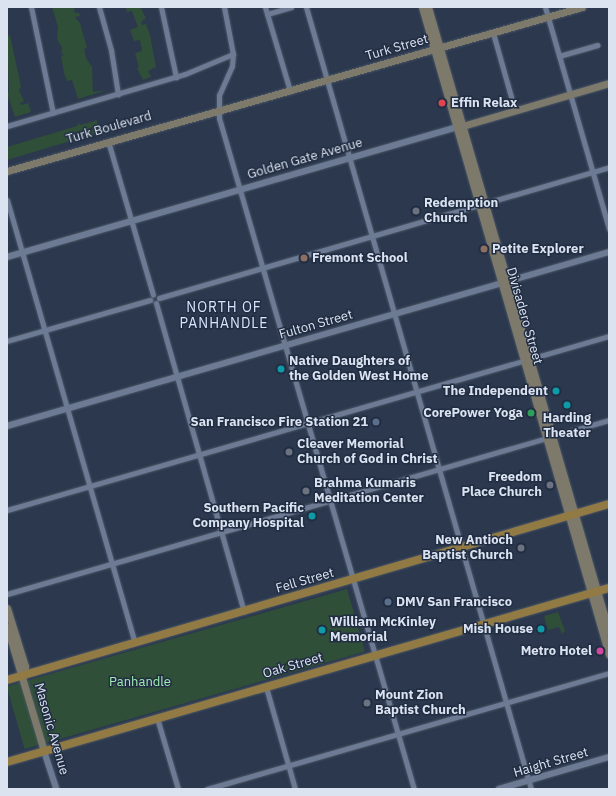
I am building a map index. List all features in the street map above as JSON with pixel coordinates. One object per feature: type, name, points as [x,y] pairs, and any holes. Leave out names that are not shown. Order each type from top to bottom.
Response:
[{"type":"main road","name":"Divisadero Street","points":[[422,7],[437,49],[460,126],[594,592],[609,655]]},
{"type":"main road","name":"Divisadero Street","points":[[428,7],[437,49]]},
{"type":"main road","name":"Turk Street","points":[[219,109],[290,91],[582,7]]},
{"type":"main road","name":"Golden Gate Avenue","points":[[460,126],[609,83]]},
{"type":"main road","name":"Turk Boulevard","points":[[7,171],[219,109]]},
{"type":"main road","name":"Fell Street","points":[[7,680],[244,612],[609,504]]},
{"type":"main road","name":"Oak Street","points":[[7,762],[375,654],[609,588]]},
{"type":"main road","name":"Divisadero Street","points":[[594,592],[609,632]]},
{"type":"main road","name":"Masonic Avenue","points":[[7,608],[25,666],[24,675]]},
{"type":"main road","name":"Masonic Avenue","points":[[7,627],[19,667],[24,675],[44,751]]},
{"type":"street","points":[[30,7],[53,112]]},
{"type":"street","points":[[99,7],[111,50],[118,94]]},
{"type":"street","points":[[161,7],[176,77]]},
{"type":"street","points":[[224,7],[233,54],[230,70],[219,95],[219,109],[262,268],[414,789]]},
{"type":"street","points":[[266,7],[290,91]]},
{"type":"street","points":[[267,14],[291,7]]},
{"type":"street","points":[[306,7],[531,789]]},
{"type":"street","points":[[545,7],[609,229]]},
{"type":"street","points":[[493,33],[515,111]]},
{"type":"street","points":[[559,56],[597,44]]},
{"type":"street","points":[[7,126],[176,77],[233,54]]},
{"type":"street","name":"Golden Gate Avenue","points":[[7,257],[460,126]]},
{"type":"street","points":[[108,141],[153,294],[159,298]]},
{"type":"street","points":[[244,612],[156,303],[159,298],[609,167]]},
{"type":"street","points":[[7,200],[135,643]]},
{"type":"street","name":"Fulton Street","points":[[7,426],[609,252]]},
{"type":"street","points":[[150,300],[153,294]]},
{"type":"street","points":[[7,342],[150,300],[156,303]]},
{"type":"street","points":[[7,510],[609,336]]},
{"type":"street","points":[[7,594],[609,420]]},
{"type":"street","points":[[207,789],[609,673]]},
{"type":"street","points":[[266,687],[295,789]]},
{"type":"street","points":[[157,718],[178,789]]},
{"type":"street","name":"Masonic Avenue","points":[[44,751],[56,789]]},
{"type":"street","name":"Haight Street","points":[[499,789],[609,757]]},
{"type":"green space","points":[[52,7],[76,7],[74,9],[75,13],[79,13],[80,16],[75,17],[80,23],[87,48],[84,49],[86,58],[92,67],[93,92],[107,90],[78,99],[72,80],[67,81],[64,73],[61,56],[64,55],[61,53],[62,48],[57,39],[58,27]]},
{"type":"green space","points":[[126,7],[140,7],[146,18],[141,22],[142,25],[146,24],[150,35],[156,67],[148,71],[151,77],[143,80],[137,68],[139,67],[135,53],[142,51],[140,40],[134,41],[130,30],[138,27],[132,11],[127,12]]},
{"type":"green space","points":[[10,35],[21,87],[19,90],[24,101],[20,103],[21,105],[28,103],[31,112],[15,117],[7,94],[9,90],[7,36]]},
{"type":"green space","points":[[96,118],[100,132],[7,160],[7,147],[77,126],[79,123],[80,125],[95,121]]},
{"type":"green space","name":"Panhandle","points":[[347,589],[365,651],[25,749],[7,686]]},
{"type":"green space","points":[[558,612],[565,631],[562,634],[559,627],[548,630],[544,616]]},
{"type":"place","name":"Effin Relax","points":[[442,103]]},
{"type":"place","name":"Redemption Church","points":[[416,211]]},
{"type":"place","name":"Petite Explorer","points":[[484,249]]},
{"type":"place","name":"Fremont School","points":[[304,258]]},
{"type":"place","name":"Native Daughters of the Golden West Home","points":[[281,369]]},
{"type":"place","name":"The Independent","points":[[556,391]]},
{"type":"place","name":"Harding Theater","points":[[567,405]]},
{"type":"place","name":"CorePower Yoga","points":[[531,413]]},
{"type":"place","name":"San Francisco Fire Station 21","points":[[376,422]]},
{"type":"place","name":"Cleaver Memorial Church of God in Christ","points":[[289,452]]},
{"type":"place","name":"Freedom Place Church","points":[[550,485]]},
{"type":"place","name":"Brahma Kumaris Meditation Center","points":[[306,491]]},
{"type":"place","name":"Southern Pacific Company Hospital","points":[[312,516]]},
{"type":"place","name":"New Antioch Baptist Church","points":[[521,548]]},
{"type":"place","name":"DMV San Francisco","points":[[388,602]]},
{"type":"place","name":"Mish House","points":[[541,629]]},
{"type":"place","name":"William McKinley Memorial","points":[[322,630]]},
{"type":"place","name":"Metro Hotel","points":[[600,651]]},
{"type":"place","name":"Mount Zion Baptist Church","points":[[367,703]]},
{"type":"district","name":"NORTH OF PANHANDLE","points":[[224,316]]}]
